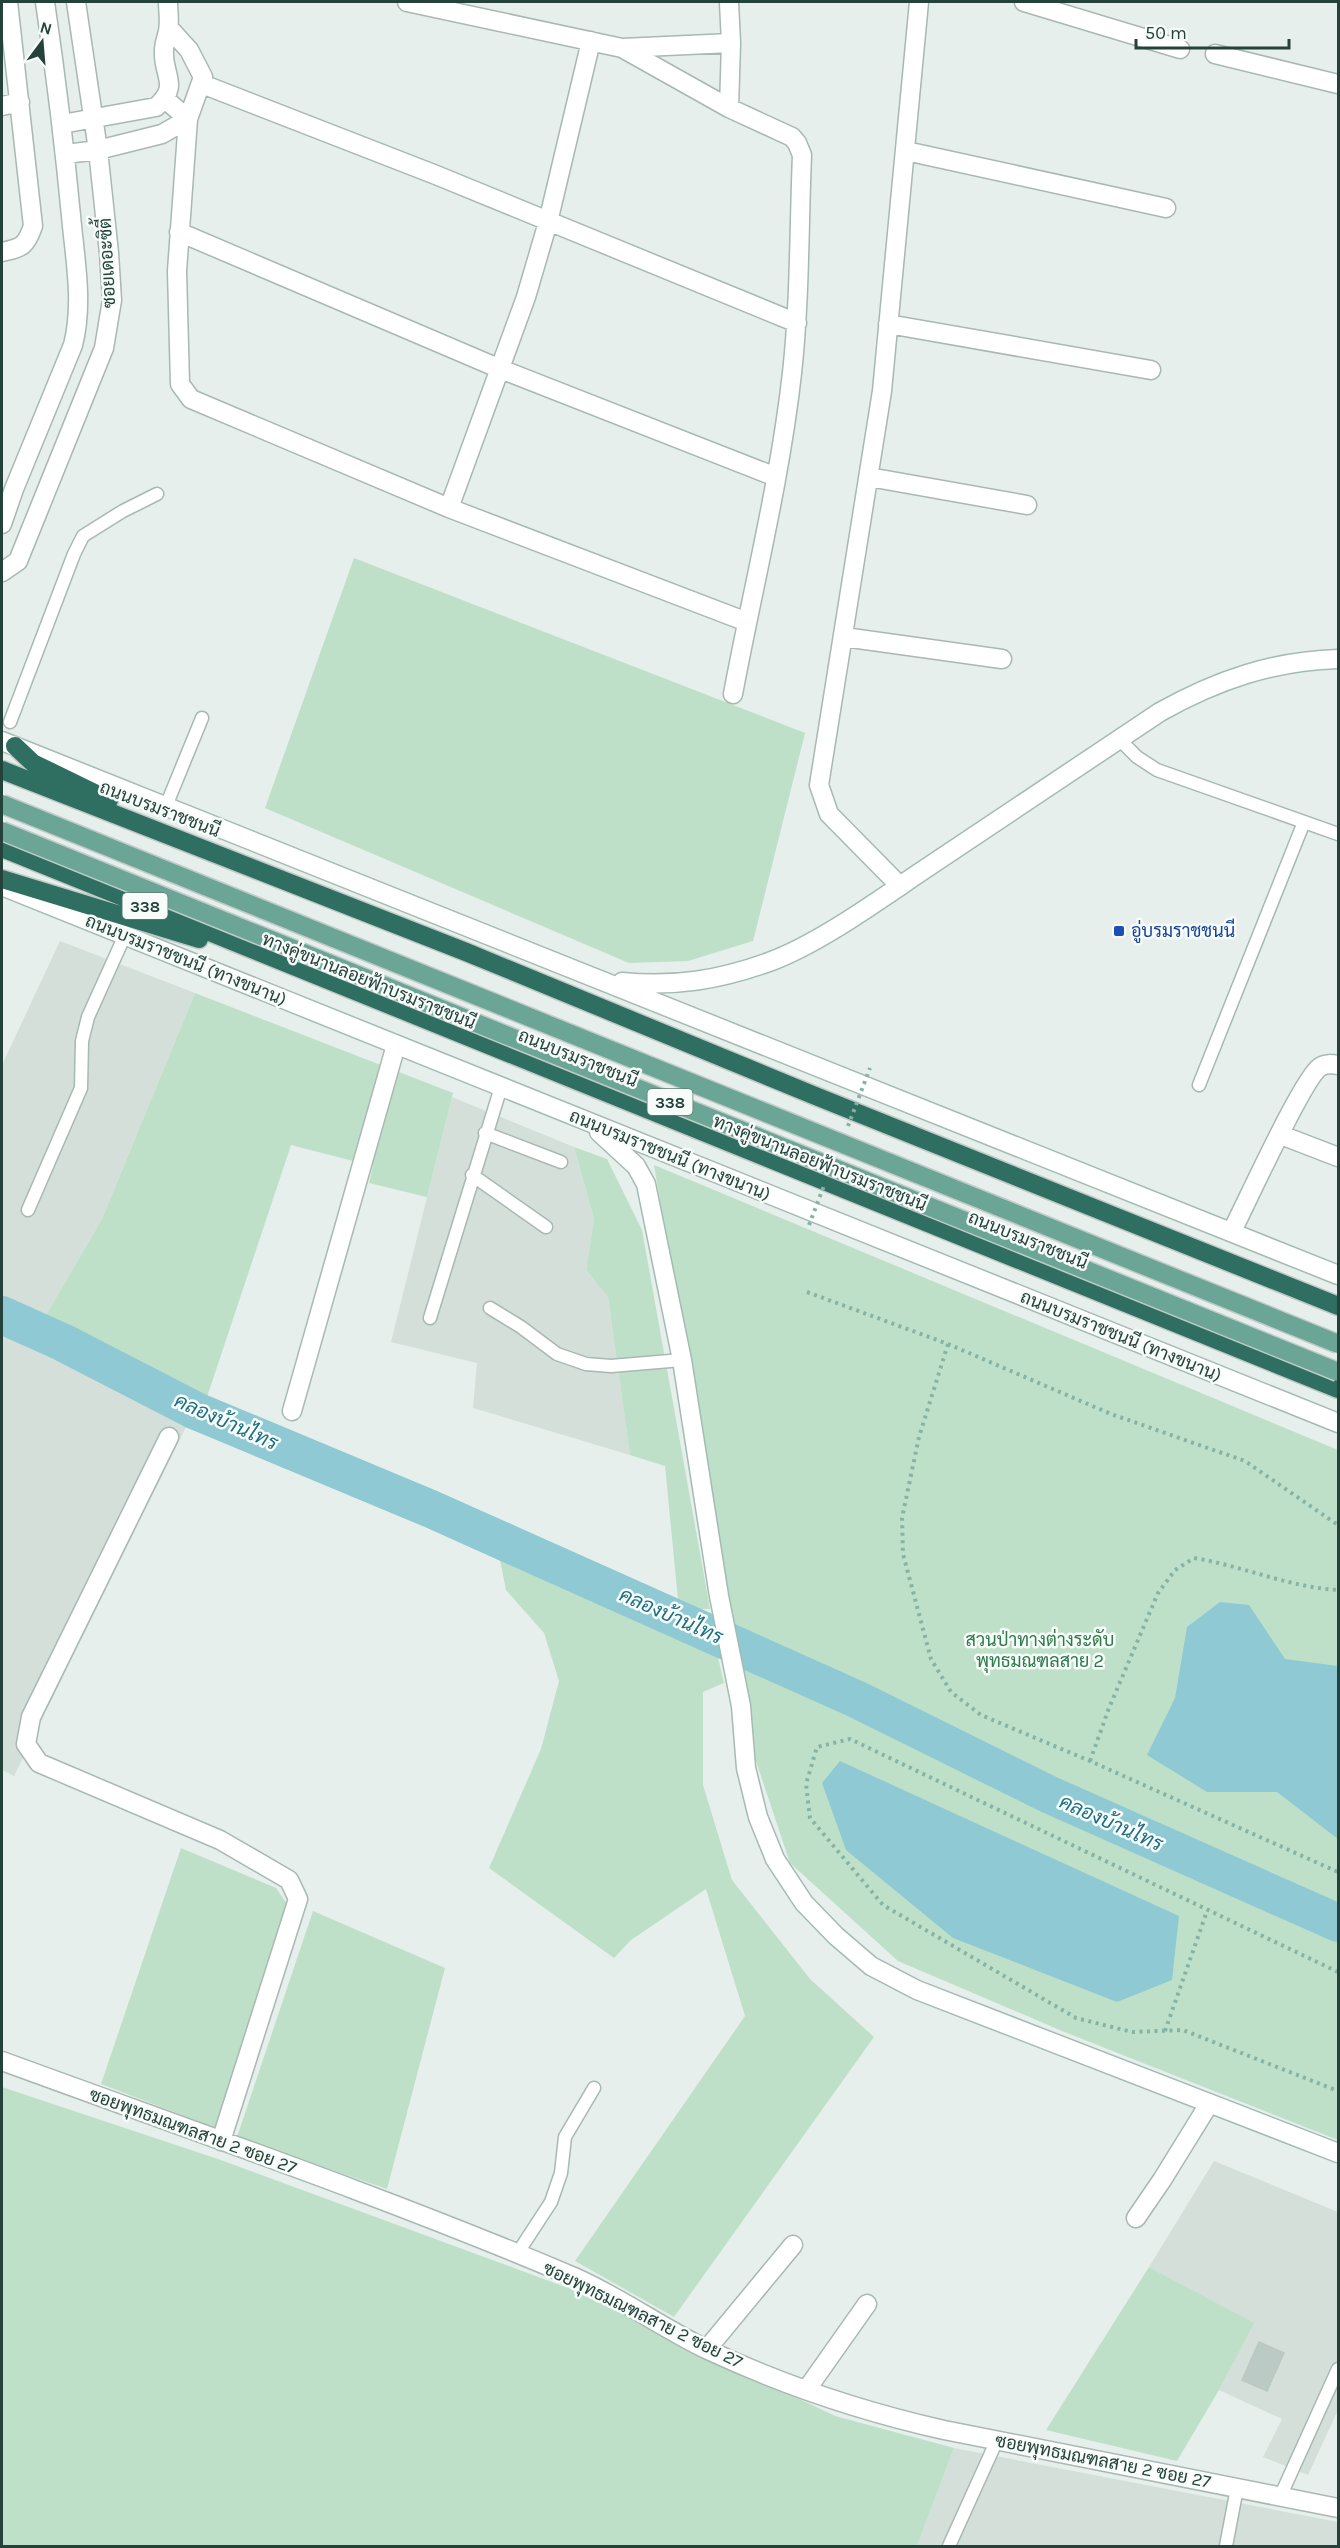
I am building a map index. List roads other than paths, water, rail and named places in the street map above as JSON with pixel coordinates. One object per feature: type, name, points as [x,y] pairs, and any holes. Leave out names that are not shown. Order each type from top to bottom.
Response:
[{"type":"highway","points":[[8,743],[33,763],[141,815],[256,860],[295,885]]},
{"type":"highway","name":"ถนนบรมราชชนนี","points":[[2,770],[295,885],[1338,1306]]},
{"type":"highway","name":"ถนนบรมราชชนนี","points":[[2,848],[1338,1389]]},
{"type":"highway","points":[[2,879],[288,964]]},
{"type":"main road","name":"ทางคู่ขนานลอยฟ้าบรมราชชนนี","points":[[2,804],[1338,1344]]},
{"type":"main road","name":"ทางคู่ขนานลอยฟ้าบรมราชชนนี","points":[[2,831],[1338,1372]]},
{"type":"street","points":[[2,252],[20,248],[29,238],[33,226],[8,2]]},
{"type":"street","name":"ซอยเดอะซิตี้","points":[[2,524],[73,345],[78,326],[79,298],[66,154],[45,2]]},
{"type":"street","name":"ซอยเดอะซิตี้","points":[[2,572],[18,561],[104,348],[112,300],[98,150],[76,2]]},
{"type":"street","points":[[62,124],[156,107],[165,99],[170,88],[170,76],[164,51],[169,28],[168,2]]},
{"type":"street","points":[[407,2],[622,48],[731,43]]},
{"type":"street","points":[[729,2],[731,43],[729,108]]},
{"type":"street","points":[[900,886],[829,814],[819,785],[882,391],[919,2]]},
{"type":"street","points":[[1024,2],[1180,49]]},
{"type":"street","points":[[169,28],[189,50],[203,77],[188,119],[179,232],[178,368],[180,384],[191,399],[449,508],[747,622]]},
{"type":"street","points":[[449,508],[498,368],[526,297],[548,222],[591,41]]},
{"type":"street","points":[[622,48],[729,108],[792,137],[802,155],[797,323],[792,375],[776,477],[733,694]]},
{"type":"street","points":[[1215,54],[1338,84]]},
{"type":"street","points":[[202,84],[436,175],[797,323]]},
{"type":"street","points":[[165,99],[188,119]]},
{"type":"street","points":[[2,106],[20,102]]},
{"type":"street","points":[[66,154],[98,150],[162,134],[188,119]]},
{"type":"street","points":[[906,151],[1166,208]]},
{"type":"street","points":[[179,232],[498,368],[776,477]]},
{"type":"street","points":[[888,324],[1151,370]]},
{"type":"street","points":[[869,477],[1027,505]]},
{"type":"street","points":[[10,499],[39,509]]},
{"type":"street","points":[[844,637],[1002,659]]},
{"type":"street","points":[[599,980],[676,985],[738,972],[771,961],[808,943],[900,886],[1160,712],[1224,680],[1286,663],[1338,659]]},
{"type":"street","points":[[8,743],[1338,1275]]},
{"type":"street","name":"ถนนบรมราชชนนี (ทางขนาน)","points":[[2,886],[1338,1423]]},
{"type":"street","points":[[292,1411],[396,1045]]},
{"type":"street","points":[[1232,1231],[1314,1073],[1321,1066],[1338,1065]]},
{"type":"street","points":[[589,1123],[636,1166],[646,1184],[682,1360],[719,1596],[741,1706],[746,1768],[758,1817],[774,1859],[804,1903],[836,1936],[872,1966],[917,1990],[1338,2153]]},
{"type":"street","points":[[1281,1135],[1338,1157]]},
{"type":"street","points":[[169,1437],[31,1717],[26,1744],[39,1763],[220,1840],[289,1880],[298,1899],[221,2141]]},
{"type":"street","name":"ซอยพุทธมณฑลสาย 2 ซอย 27","points":[[2,2061],[406,2209],[577,2278],[706,2349],[807,2389],[898,2419],[1338,2508]]},
{"type":"street","points":[[1136,2218],[1209,2104]]},
{"type":"street","points":[[706,2349],[793,2245]]},
{"type":"street","points":[[807,2389],[867,2304]]},
{"type":"lane","points":[[10,722],[74,554],[83,536],[157,494]]},
{"type":"lane","points":[[166,806],[202,718]]},
{"type":"lane","points":[[1119,739],[1137,757],[1157,771],[1338,834]]},
{"type":"lane","points":[[1200,1084],[1304,822]]},
{"type":"lane","points":[[28,1210],[81,1088],[82,1041],[88,1017],[125,935]]},
{"type":"lane","points":[[430,1318],[472,1175],[501,1088]]},
{"type":"lane","points":[[485,1133],[561,1162]]},
{"type":"lane","points":[[472,1175],[546,1227]]},
{"type":"lane","points":[[490,1308],[521,1327],[557,1354],[586,1364],[611,1366],[682,1360]]},
{"type":"lane","points":[[517,2254],[550,2202],[561,2173],[565,2137],[594,2088]]},
{"type":"lane","points":[[1280,2497],[1338,2369]]},
{"type":"lane","points":[[949,2547],[997,2440]]},
{"type":"lane","points":[[1226,2547],[1237,2488]]},
{"type":"water","points":[[1220,1602],[1249,1605],[1285,1659],[1338,1666],[1338,1839],[1277,1792],[1207,1792],[1147,1755],[1175,1698],[1187,1627]]},
{"type":"water","points":[[840,1761],[1179,1916],[1172,1980],[1117,2002],[953,1938],[846,1850],[822,1783]]},
{"type":"waterway","name":"คลองบ้านไทร","points":[[2,1315],[62,1342],[196,1411],[431,1509],[856,1699],[1050,1795],[1338,1923]]},
{"type":"place","name":"อู่บรมราชชนนี","points":[[1119,931]]},
{"type":"park label","name":"สวนป่าทางต่างระดับ พุทธมณฑลสาย 2","points":[[1040,1650]]}]
